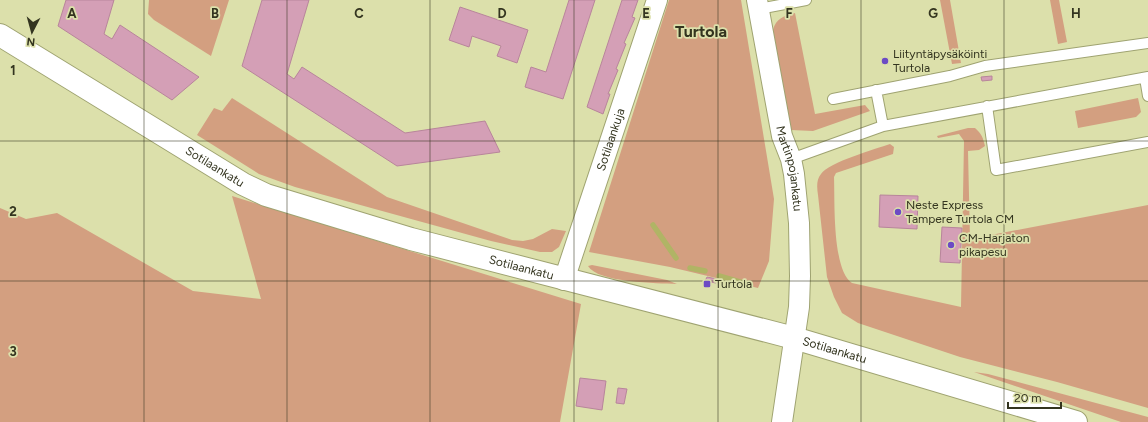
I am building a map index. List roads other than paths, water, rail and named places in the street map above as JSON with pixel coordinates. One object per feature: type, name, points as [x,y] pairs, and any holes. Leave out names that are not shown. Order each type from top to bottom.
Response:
[{"type":"main road","name":"Sotilaankatu","points":[[0,35],[243,184],[266,195],[411,239],[564,280],[794,338],[1076,422]]},
{"type":"street","name":"Sotilaankuja","points":[[564,280],[657,0]]},
{"type":"street","name":"Martinpojankatu","points":[[758,4],[782,136],[791,159],[797,199],[800,249],[800,291],[782,422]]},
{"type":"lane","points":[[758,4],[806,0]]},
{"type":"lane","points":[[833,99],[950,76],[985,66],[1148,43]]},
{"type":"lane","points":[[791,159],[883,126],[1146,77],[1148,96]]},
{"type":"lane","points":[[876,90],[883,126]]},
{"type":"lane","points":[[987,106],[996,170],[1148,142]]},
{"type":"waterway","points":[[653,225],[676,258]]},
{"type":"waterway","points":[[690,268],[705,271]]},
{"type":"waterway","points":[[719,276],[747,284]]},
{"type":"place","name":"Liityntäpysäköinti Turtola","points":[[885,61]]},
{"type":"place","name":"Neste Express Tampere Turtola CM","points":[[898,212]]},
{"type":"place","name":"CM-Harjaton pikapesu","points":[[951,245]]},
{"type":"place","name":"Turtola","points":[[707,284]]},
{"type":"district","name":"Turtola","points":[[701,31]]}]
